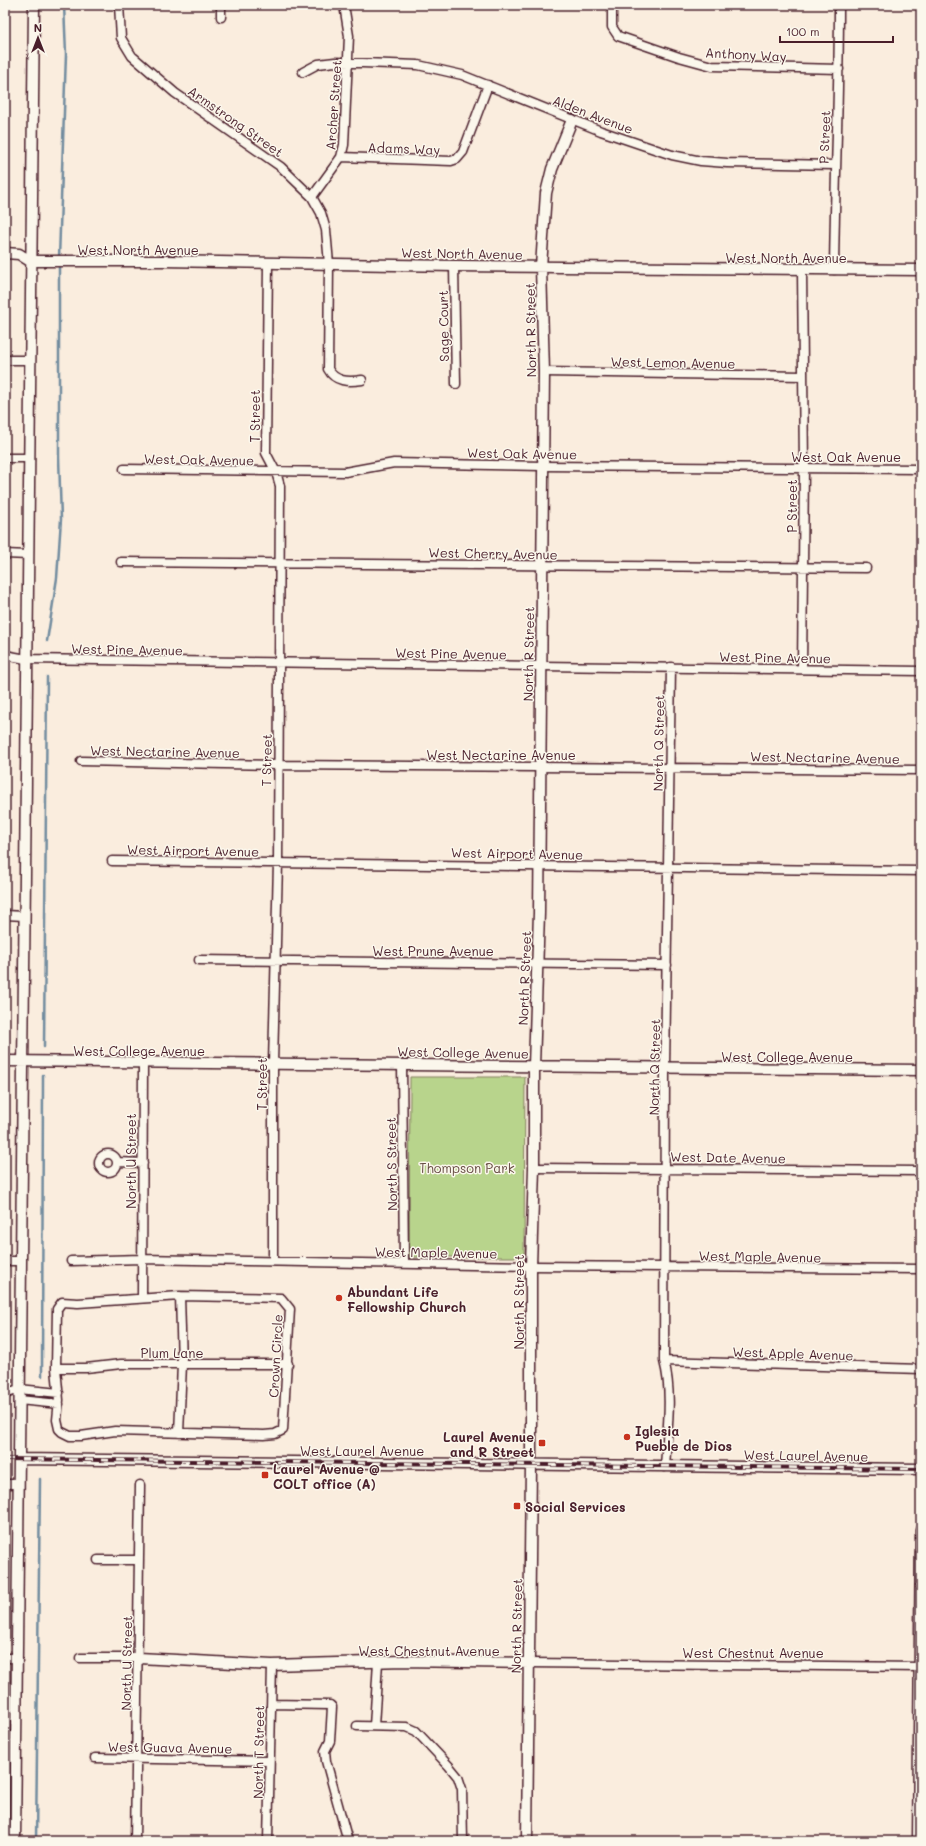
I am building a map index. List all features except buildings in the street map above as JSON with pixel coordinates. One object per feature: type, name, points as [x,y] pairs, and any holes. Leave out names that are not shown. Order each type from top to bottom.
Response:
[{"type":"street","points":[[15,1841],[30,262],[34,5]]},
{"type":"street","name":"Armstrong Street","points":[[119,5],[121,38],[132,56],[175,93],[280,167],[312,197],[321,212],[330,264],[328,369],[337,379],[346,381],[362,380]]},
{"type":"street","points":[[221,5],[221,17]]},
{"type":"street","name":"Archer Street","points":[[312,197],[341,158],[345,130],[348,63],[348,24],[344,5]]},
{"type":"street","name":"Anthony Way","points":[[612,5],[612,27],[618,36],[699,64],[726,68],[839,69]]},
{"type":"street","name":"P Street","points":[[834,270],[835,165],[839,69],[839,5]]},
{"type":"street","name":"Alden Avenue","points":[[303,72],[318,64],[335,62],[418,65],[456,73],[572,120],[654,150],[701,161],[727,164],[835,165]]},
{"type":"street","name":"Adams Way","points":[[341,158],[451,161],[457,159],[463,152],[488,85]]},
{"type":"street","name":"North R Street","points":[[527,1841],[531,1465],[531,1266],[534,1168],[534,1066],[539,962],[542,466],[544,372],[541,267],[546,193],[552,169],[572,120]]},
{"type":"street","name":"West North Avenue","points":[[5,253],[19,254],[30,262],[164,261],[454,266],[921,270]]},
{"type":"street","name":"T Street","points":[[268,263],[266,453],[276,472],[280,486],[278,862],[273,1064],[273,1261]]},
{"type":"street","name":"Sage Court","points":[[454,266],[456,384]]},
{"type":"street","name":"P Street","points":[[802,270],[804,468],[802,669]]},
{"type":"street","points":[[5,360],[29,360]]},
{"type":"street","name":"West Lemon Avenue","points":[[544,372],[803,376]]},
{"type":"street","points":[[5,458],[28,458]]},
{"type":"street","name":"West Oak Avenue","points":[[124,469],[345,472],[394,463],[542,466],[921,469]]},
{"type":"street","points":[[5,554],[28,555]]},
{"type":"street","name":"West Cherry Avenue","points":[[121,562],[866,568]]},
{"type":"street","name":"West Pine Avenue","points":[[5,655],[26,659],[279,664],[671,667],[921,672]]},
{"type":"street","name":"North Q Street","points":[[665,1467],[668,1374],[664,1361],[665,1068],[671,667]]},
{"type":"street","name":"West Nectarine Avenue","points":[[81,761],[278,765],[921,770]]},
{"type":"street","name":"West Airport Avenue","points":[[112,861],[539,865],[921,871]]},
{"type":"street","points":[[5,915],[24,916]]},
{"type":"street","name":"West Prune Avenue","points":[[199,960],[539,962],[667,965]]},
{"type":"street","name":"West College Avenue","points":[[5,1062],[402,1064],[921,1070]]},
{"type":"street","name":"North U Street","points":[[142,1298],[143,1063]]},
{"type":"street","name":"North S Street","points":[[402,1064],[404,1263]]},
{"type":"street","points":[[118,1162],[143,1163]]},
{"type":"street","name":"West Date Avenue","points":[[534,1168],[921,1171]]},
{"type":"street","name":"West Maple Avenue","points":[[71,1261],[141,1259],[531,1266],[921,1269]]},
{"type":"street","points":[[5,1261],[21,1261]]},
{"type":"street","points":[[179,1433],[182,1364],[180,1296]]},
{"type":"street","name":"Crown Circle","points":[[180,1296],[281,1298],[290,1308],[288,1364],[283,1430],[275,1434],[264,1435],[115,1431],[81,1436],[70,1436],[59,1429],[57,1420],[59,1393],[56,1368],[57,1309],[62,1302],[142,1298],[180,1296]]},
{"type":"street","name":"West Apple Avenue","points":[[664,1361],[921,1369]]},
{"type":"street","name":"Plum Lane","points":[[56,1368],[86,1368],[121,1364],[288,1364]]},
{"type":"street","points":[[5,1394],[19,1389],[59,1393]]},
{"type":"street","points":[[19,1400],[59,1404]]},
{"type":"street","name":"West Laurel Avenue","points":[[19,1459],[921,1469]]},
{"type":"street","points":[[5,1484],[18,1484]]},
{"type":"street","name":"North U Street","points":[[135,1841],[135,1758],[139,1658],[140,1485]]},
{"type":"street","points":[[918,1841],[921,1530]]},
{"type":"street","points":[[98,1560],[139,1560]]},
{"type":"street","points":[[5,1658],[17,1658]]},
{"type":"street","name":"West Chestnut Avenue","points":[[80,1658],[139,1658],[272,1664],[411,1661],[920,1666]]},
{"type":"street","points":[[374,1726],[378,1662]]},
{"type":"street","name":"North T Street","points":[[268,1841],[272,1664]]},
{"type":"street","points":[[271,1704],[330,1705],[332,1707],[330,1741],[325,1751],[326,1761],[348,1841]]},
{"type":"street","points":[[358,1726],[407,1727],[416,1731],[458,1777],[462,1789],[463,1799],[462,1841]]},
{"type":"street","name":"West Guava Avenue","points":[[95,1758],[269,1761]]},
{"type":"green space","name":"Thompson Park","points":[[410,1077],[525,1077],[524,1257],[409,1257]]},
{"type":"waterway","points":[[59,258],[66,54],[64,5]]},
{"type":"waterway","points":[[47,641],[57,578],[61,519],[59,457],[59,263]]},
{"type":"waterway","points":[[44,1047],[47,677]]},
{"type":"waterway","points":[[42,1376],[43,1075]]},
{"type":"waterway","points":[[36,1841],[40,1479]]},
{"type":"railway","points":[[5,1459],[921,1469]]},
{"type":"place","name":"Abundant Life Fellowship Church","points":[[339,1298]]},
{"type":"place","name":"Iglesia Pueble de Dios","points":[[627,1437]]},
{"type":"place","name":"Laurel Avenue and R Street","points":[[542,1443]]},
{"type":"place","name":"Laurel Avenue @ COLT office (A)","points":[[265,1475]]},
{"type":"place","name":"Social Services","points":[[517,1506]]}]
